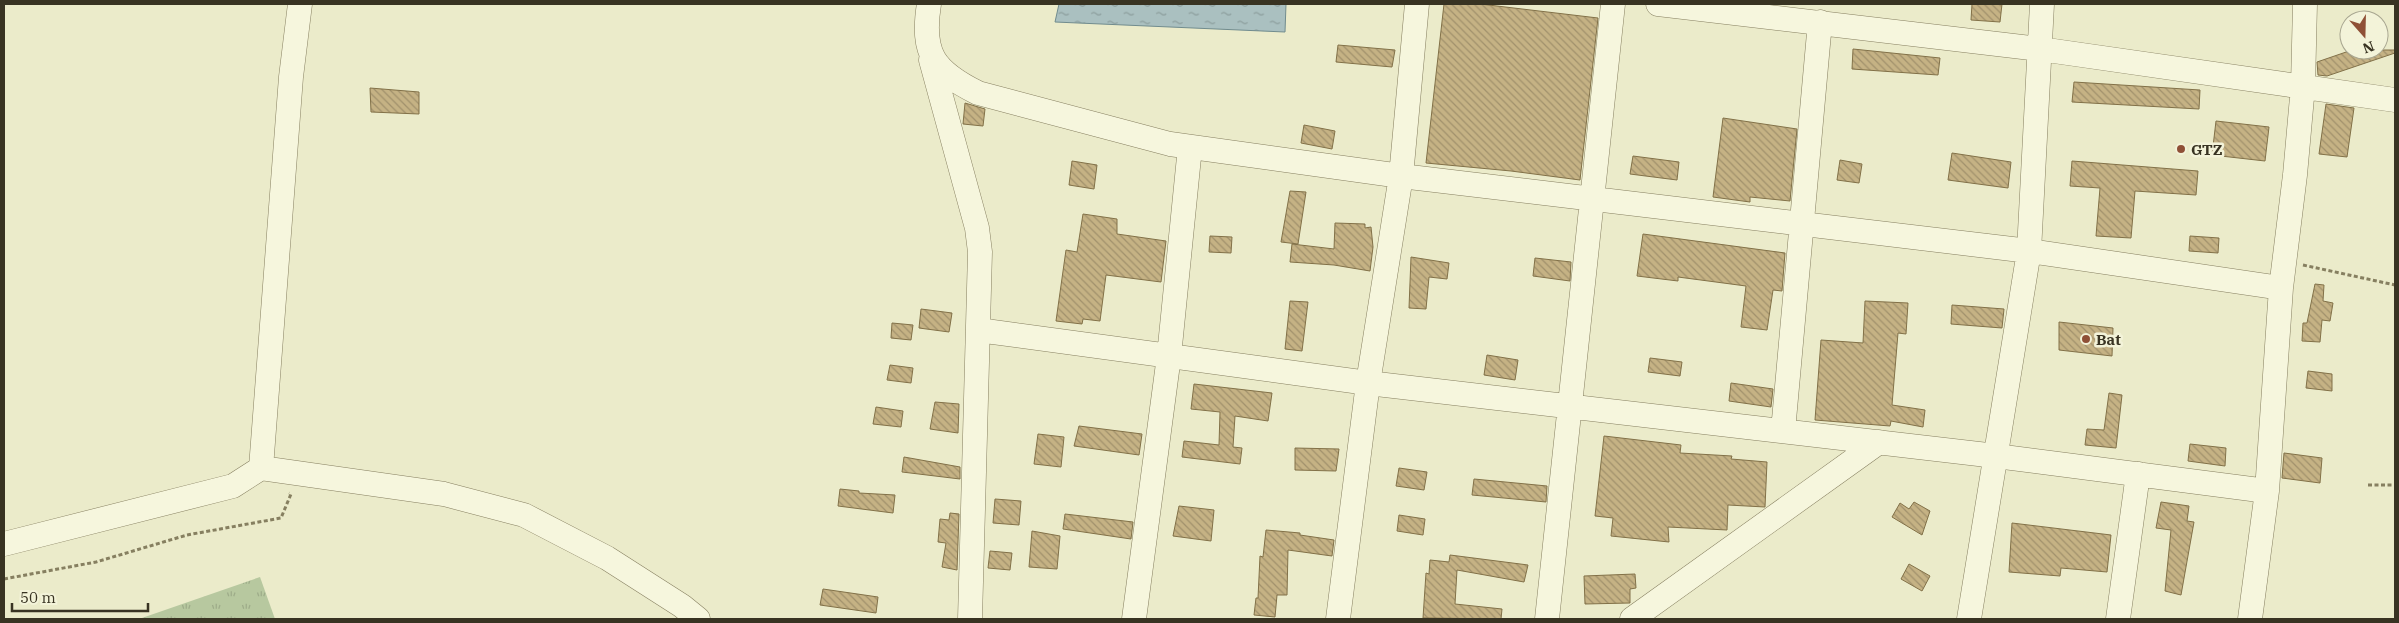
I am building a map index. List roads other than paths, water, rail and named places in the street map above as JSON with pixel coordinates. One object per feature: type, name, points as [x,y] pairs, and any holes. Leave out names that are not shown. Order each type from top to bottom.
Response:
[{"type":"street","points":[[261,468],[291,77],[300,4]]},
{"type":"street","points":[[929,4],[926,23],[930,56],[977,228],[980,252],[970,619]]},
{"type":"street","points":[[1338,619],[1368,383],[1401,176],[1417,4]]},
{"type":"street","points":[[1547,619],[1614,4]]},
{"type":"street","points":[[1658,4],[2040,49],[2395,100]]},
{"type":"street","points":[[1970,619],[2029,251],[2042,4]]},
{"type":"street","points":[[2250,619],[2267,491],[2281,288],[2296,175],[2303,86],[2305,4]]},
{"type":"street","points":[[1783,431],[1820,22]]},
{"type":"street","points":[[930,56],[952,80],[978,93],[1170,144],[1401,176],[2029,251],[2281,288]]},
{"type":"street","points":[[1134,619],[1169,356],[1190,147]]},
{"type":"street","points":[[978,330],[1368,383],[1880,442],[2267,491]]},
{"type":"street","points":[[1632,619],[1880,442]]},
{"type":"street","points":[[4,544],[233,486],[261,468],[444,494],[524,515],[607,558],[682,606],[698,619]]},
{"type":"street","points":[[2118,619],[2138,474]]},
{"type":"water","points":[[1059,4],[1286,4],[1285,32],[1055,22]]},
{"type":"place","name":"GTZ","points":[[2181,149]]},
{"type":"place","name":"Bat","points":[[2086,339]]}]
